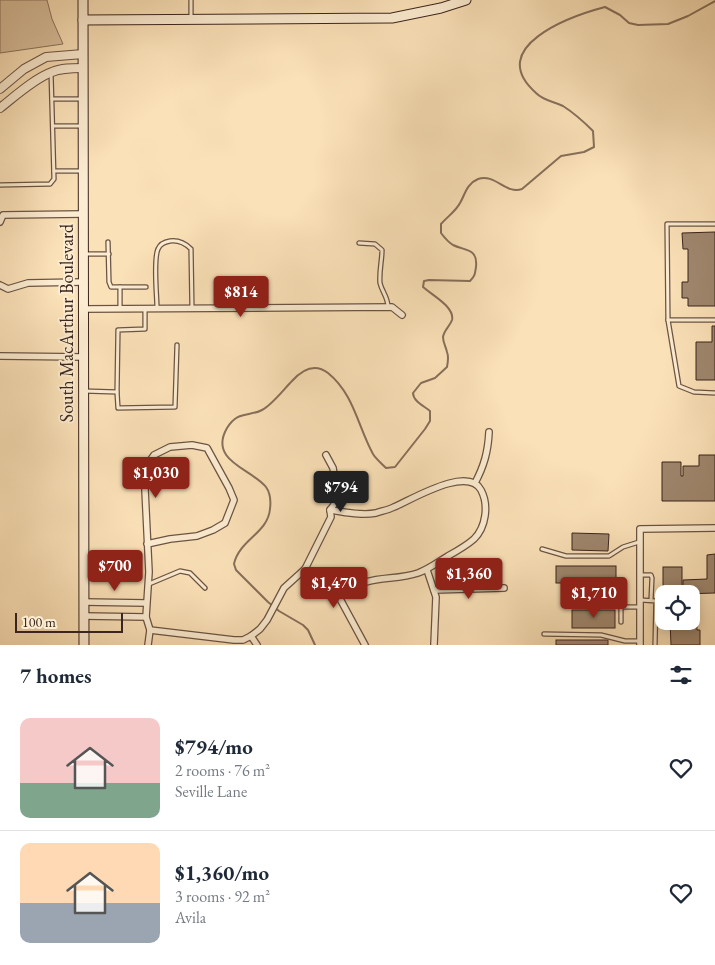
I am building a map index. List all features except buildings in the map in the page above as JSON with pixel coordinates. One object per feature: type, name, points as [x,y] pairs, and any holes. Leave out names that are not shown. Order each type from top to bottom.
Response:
[{"type":"main road","name":"South MacArthur Boulevard","points":[[83,0],[84,645]]},
{"type":"main road","points":[[83,20],[392,18],[441,8],[466,0]]},
{"type":"street","points":[[0,89],[24,69],[46,57],[83,54]]},
{"type":"street","points":[[0,108],[51,72],[66,68],[83,68]]},
{"type":"street","points":[[15,77],[24,90]]},
{"type":"street","points":[[0,222],[3,215],[83,214]]},
{"type":"street","points":[[0,285],[8,288],[28,283],[83,282]]},
{"type":"street","points":[[83,309],[392,307],[402,315]]},
{"type":"street","points":[[0,356],[84,357]]},
{"type":"street","points":[[475,483],[483,468],[488,450],[489,432]]},
{"type":"street","points":[[146,544],[197,536],[225,523],[234,500],[207,448],[192,445],[170,448],[154,455],[144,469],[146,544],[148,584],[146,617],[150,630],[148,645]]},
{"type":"street","points":[[150,630],[243,640],[260,629],[284,588],[305,569],[331,517],[330,510],[338,498],[333,468],[326,455]]},
{"type":"street","points":[[330,510],[363,514],[375,513],[395,507],[443,485],[455,482],[475,483],[480,488],[486,505],[479,533],[465,546],[427,570],[404,577],[364,582],[339,597]]},
{"type":"street","points":[[640,643],[640,528],[715,528]]},
{"type":"street","points":[[305,569],[331,586],[365,645]]},
{"type":"street","points":[[427,570],[436,597],[434,645]]},
{"type":"street","points":[[434,590],[504,588]]},
{"type":"street","points":[[84,602],[146,603]]},
{"type":"street","points":[[84,616],[146,617]]},
{"type":"street","points":[[251,636],[257,645]]},
{"type":"lane","points":[[191,0],[191,20]]},
{"type":"lane","points":[[0,185],[50,184],[54,179],[51,72]]},
{"type":"lane","points":[[52,99],[83,100]]},
{"type":"lane","points":[[53,126],[83,126]]},
{"type":"lane","points":[[54,171],[83,171]]},
{"type":"lane","points":[[715,224],[667,224],[668,320],[679,386],[694,392],[715,393]]},
{"type":"lane","points":[[157,308],[158,248],[162,243],[174,241],[187,244],[191,249],[192,308]]},
{"type":"lane","points":[[108,242],[109,282],[111,287],[146,287]]},
{"type":"lane","points":[[359,243],[374,244],[382,250],[380,284],[388,300],[388,307]]},
{"type":"lane","points":[[83,254],[109,254]]},
{"type":"lane","points":[[120,287],[120,309]]},
{"type":"lane","points":[[145,309],[145,329],[118,330],[118,408],[175,407],[177,345]]},
{"type":"lane","points":[[668,320],[715,320]]},
{"type":"lane","points":[[84,390],[117,392]]},
{"type":"lane","points":[[542,549],[566,556],[609,556],[623,547],[640,542]]},
{"type":"lane","points":[[148,584],[180,571],[186,571],[205,588]]},
{"type":"lane","points":[[640,575],[651,575],[652,600]]},
{"type":"lane","points":[[640,600],[656,601],[655,645]]},
{"type":"lane","points":[[621,622],[621,607],[640,607]]},
{"type":"lane","points":[[544,634],[601,634],[640,643]]},
{"type":"shaded area","points":[[0,0],[47,0],[52,19],[63,44],[0,53]]},
{"type":"waterway","points":[[315,645],[308,630],[303,625],[268,602],[236,570],[234,564],[241,549],[259,531],[268,517],[270,500],[266,487],[227,456],[223,449],[223,439],[227,428],[239,416],[266,408],[304,371],[318,368],[328,373],[344,391],[355,411],[374,456],[386,468],[395,467],[430,421],[430,411],[417,401],[413,393],[421,383],[435,378],[447,367],[448,363],[443,337],[452,320],[452,315],[447,306],[423,287],[424,281],[470,281],[475,271],[476,261],[473,253],[448,241],[441,233],[441,224],[458,206],[468,187],[474,181],[484,178],[511,189],[522,189],[561,156],[584,152],[594,147],[593,131],[563,106],[539,96],[523,76],[520,61],[526,48],[538,36],[555,26],[590,11],[605,7],[620,15],[629,23],[638,25],[668,24],[688,16],[715,1]]}]
